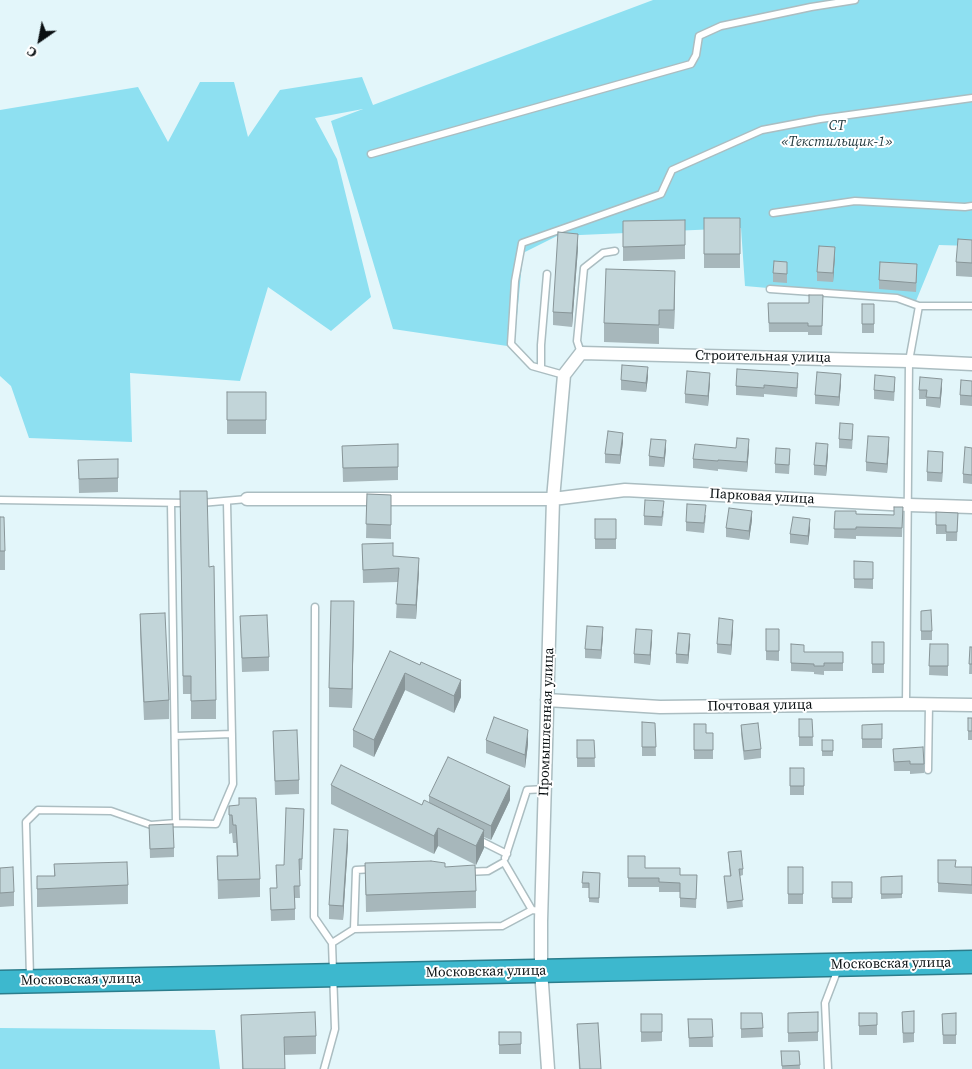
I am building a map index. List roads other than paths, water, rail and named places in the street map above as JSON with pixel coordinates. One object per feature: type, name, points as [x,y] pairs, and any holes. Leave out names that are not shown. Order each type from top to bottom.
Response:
[{"type":"highway","name":"Московская улица","points":[[0,982],[972,962]]},
{"type":"street","name":"Строительная улица","points":[[581,353],[972,364]]},
{"type":"street","points":[[564,375],[581,353]]},
{"type":"street","name":"Промышленная улица","points":[[548,1069],[536,911],[545,789],[553,499],[564,375]]},
{"type":"street","name":"Парковая улица","points":[[247,499],[553,499],[625,490],[909,506],[972,507]]},
{"type":"street","name":"Почтовая улица","points":[[547,700],[660,707],[972,705]]},
{"type":"lane","points":[[371,154],[691,64],[696,54],[699,36],[721,26],[811,7],[855,0]]},
{"type":"lane","points":[[564,375],[532,366],[511,344],[515,281],[522,243],[661,194],[672,170],[762,130],[820,119],[972,98]]},
{"type":"lane","points":[[773,213],[855,201],[972,206]]},
{"type":"lane","points":[[581,353],[577,341],[584,268],[603,253],[615,251]]},
{"type":"lane","points":[[541,368],[547,274]]},
{"type":"lane","points":[[770,288],[897,298],[919,306],[972,306]]},
{"type":"lane","points":[[906,704],[909,361],[919,306]]},
{"type":"lane","points":[[0,500],[171,503],[227,502],[247,499]]},
{"type":"lane","points":[[30,981],[26,822],[38,810],[110,811],[151,825],[176,823],[216,824],[233,784],[227,502]]},
{"type":"lane","points":[[171,503],[176,823]]},
{"type":"lane","points":[[315,606],[314,917],[332,943],[335,1028],[324,1069]]},
{"type":"lane","points":[[928,770],[929,704]]},
{"type":"lane","points":[[175,736],[232,734]]},
{"type":"lane","points":[[460,873],[488,870],[504,862],[527,790],[545,789]]},
{"type":"lane","points":[[472,837],[507,854]]},
{"type":"lane","points":[[332,943],[354,929],[502,926],[536,911],[504,862]]},
{"type":"lane","points":[[354,929],[356,870],[376,868]]},
{"type":"lane","points":[[828,1069],[825,1003],[839,965]]},
{"type":"park label","name":"СТ «Текстильщик-1»","points":[[837,134]]}]
